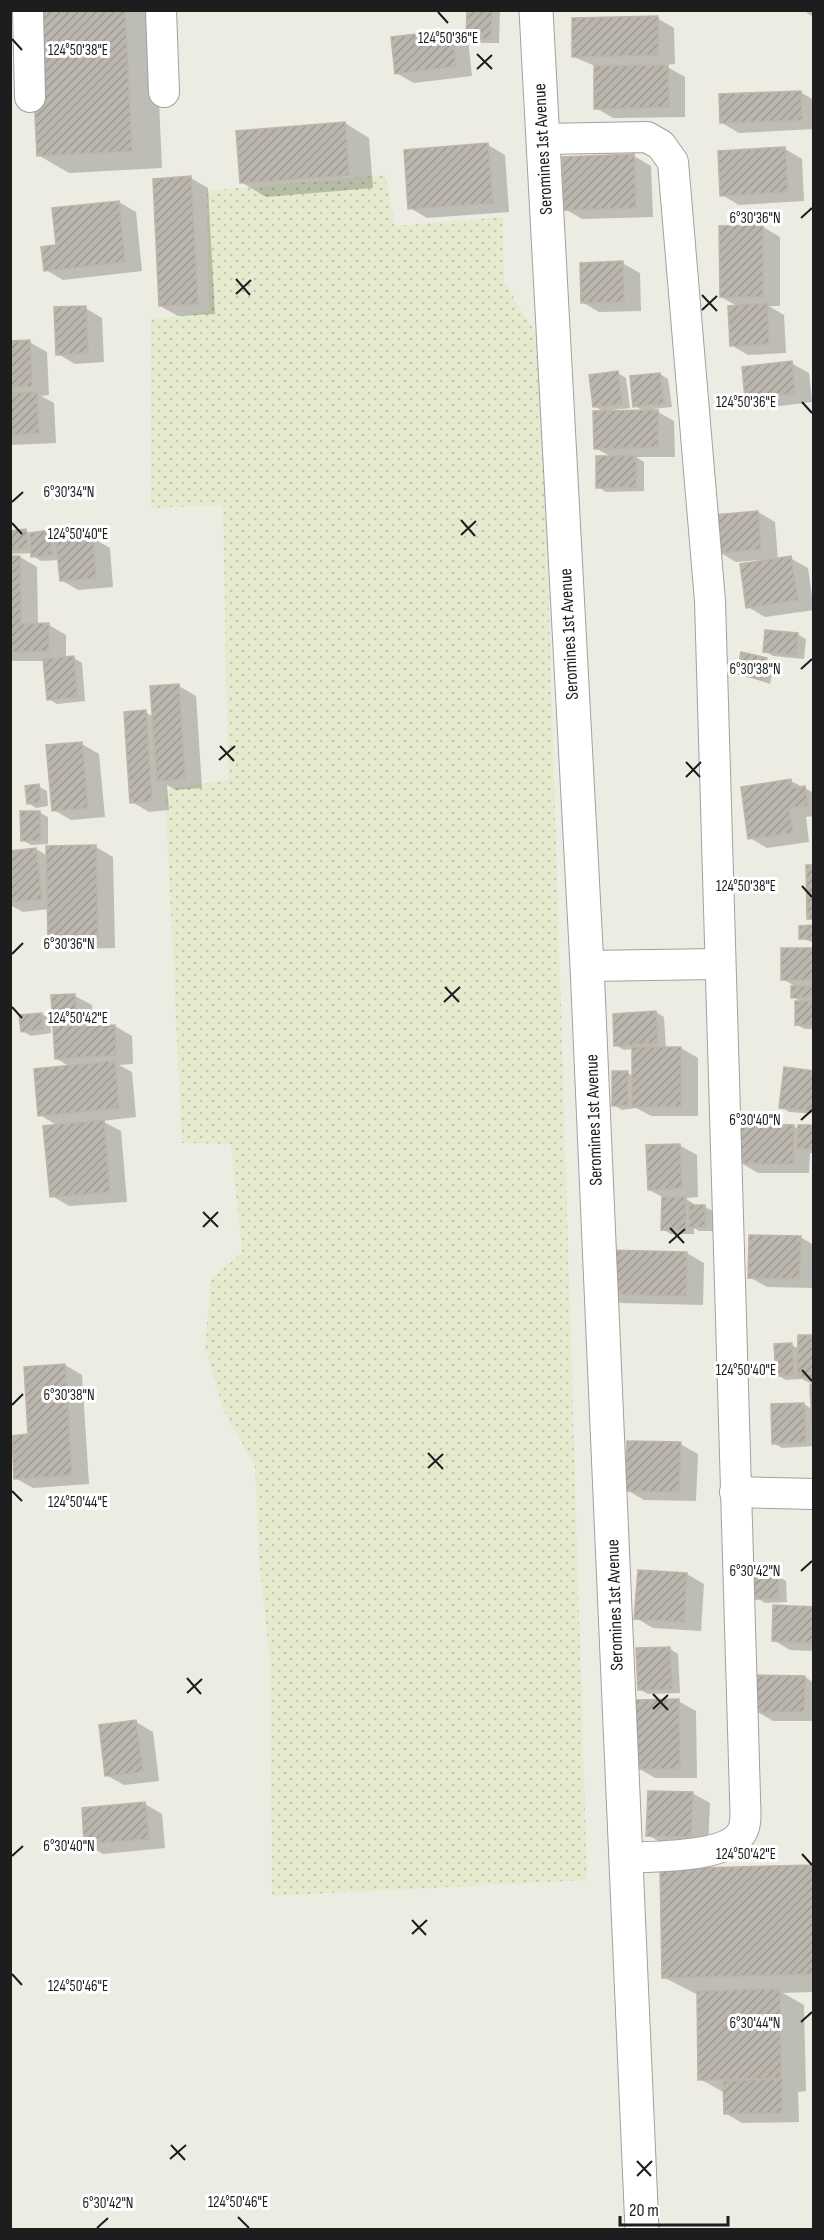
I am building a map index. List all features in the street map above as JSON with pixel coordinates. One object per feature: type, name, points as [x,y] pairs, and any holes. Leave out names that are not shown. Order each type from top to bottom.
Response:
[{"type":"street","points":[[28,10],[30,97]]},
{"type":"street","points":[[161,10],[164,92]]},
{"type":"street","name":"Seromines 1st Avenue","points":[[536,10],[587,966],[642,2229]]},
{"type":"street","points":[[543,139],[647,137],[661,145],[673,162],[710,601],[718,964],[745,1797],[743,1830],[732,1842],[713,1851],[625,1858]]},
{"type":"street","points":[[587,966],[718,964]]},
{"type":"street","points":[[735,1492],[813,1494]]},
{"type":"green space","points":[[385,175],[395,226],[503,217],[504,282],[541,341],[587,1880],[272,1896],[270,1661],[259,1558],[255,1466],[223,1409],[205,1348],[211,1279],[242,1253],[231,1144],[182,1143],[165,790],[228,780],[223,505],[151,508],[151,319],[209,312],[207,191]]},
{"type":"building","points":[[30,10],[125,10],[132,151],[37,156]]},
{"type":"building","points":[[467,10],[492,10],[491,39],[466,39]]},
{"type":"building","points":[[658,16],[658,55],[572,57],[572,18]]},
{"type":"building","points":[[452,30],[456,66],[395,74],[391,37]]},
{"type":"building","points":[[668,65],[669,107],[594,109],[594,66]]},
{"type":"building","points":[[801,91],[802,120],[720,123],[719,94]]},
{"type":"building","points":[[345,122],[349,175],[240,183],[236,131]]},
{"type":"building","points":[[488,143],[493,203],[408,209],[404,150]]},
{"type":"building","points":[[785,147],[788,192],[720,196],[718,151]]},
{"type":"building","points":[[634,154],[636,208],[564,210],[562,157]]},
{"type":"building","points":[[191,176],[198,304],[159,306],[153,179]]},
{"type":"building","points":[[119,201],[125,262],[44,271],[41,247],[56,245],[52,208]]},
{"type":"building","points":[[763,225],[763,297],[720,297],[719,226]]},
{"type":"building","points":[[623,261],[624,302],[581,303],[580,263]]},
{"type":"building","points":[[767,303],[769,344],[730,346],[728,306]]},
{"type":"building","points":[[86,306],[88,353],[56,355],[54,307]]},
{"type":"building","points":[[30,340],[32,386],[10,387],[10,341]]},
{"type":"building","points":[[792,361],[795,393],[745,399],[742,367]]},
{"type":"building","points":[[618,371],[622,404],[593,407],[589,375]]},
{"type":"building","points":[[660,373],[664,403],[633,407],[630,376]]},
{"type":"building","points":[[37,392],[39,433],[10,435],[10,393]]},
{"type":"building","points":[[658,410],[658,447],[594,449],[593,411]]},
{"type":"building","points":[[596,456],[636,456],[636,487],[596,488]]},
{"type":"building","points":[[758,511],[761,549],[717,553],[714,515]]},
{"type":"building","points":[[26,529],[28,548],[10,550],[10,531]]},
{"type":"building","points":[[50,530],[52,555],[31,557],[30,533]]},
{"type":"building","points":[[93,537],[96,578],[60,581],[56,540]]},
{"type":"building","points":[[10,556],[20,556],[21,624],[49,623],[49,651],[10,652]]},
{"type":"building","points":[[791,556],[798,600],[746,608],[740,564]]},
{"type":"building","points":[[765,630],[798,633],[796,655],[763,652]]},
{"type":"building","points":[[741,652],[767,658],[762,680],[737,674]]},
{"type":"building","points":[[74,656],[77,697],[47,700],[43,659]]},
{"type":"building","points":[[179,684],[185,779],[157,781],[150,686]]},
{"type":"building","points":[[146,710],[152,801],[130,803],[124,712]]},
{"type":"building","points":[[82,742],[88,808],[52,811],[46,745]]},
{"type":"building","points":[[791,779],[792,788],[805,786],[808,806],[789,808],[793,833],[748,839],[741,787]]},
{"type":"building","points":[[39,784],[40,802],[27,804],[25,786]]},
{"type":"building","points":[[20,811],[40,811],[40,840],[21,841]]},
{"type":"building","points":[[96,845],[98,938],[48,940],[46,846]]},
{"type":"building","points":[[36,848],[42,899],[10,902],[10,851]]},
{"type":"building","points":[[806,865],[814,865],[814,919],[807,919]]},
{"type":"building","points":[[814,925],[814,939],[799,939],[799,926]]},
{"type":"building","points":[[781,948],[814,948],[814,980],[781,980]]},
{"type":"building","points":[[791,986],[814,986],[814,997],[791,998]]},
{"type":"building","points":[[75,994],[77,1027],[115,1025],[116,1055],[55,1059],[51,995]]},
{"type":"building","points":[[795,1001],[814,1001],[814,1025],[795,1025]]},
{"type":"building","points":[[656,1011],[658,1043],[614,1046],[613,1014]]},
{"type":"building","points":[[42,1013],[43,1029],[21,1032],[19,1015]]},
{"type":"building","points":[[632,1047],[681,1047],[681,1107],[632,1107]]},
{"type":"building","points":[[115,1061],[119,1108],[38,1116],[34,1069]]},
{"type":"building","points":[[784,1067],[814,1071],[814,1111],[779,1108]]},
{"type":"building","points":[[612,1071],[628,1071],[628,1105],[612,1106]]},
{"type":"building","points":[[104,1120],[110,1192],[50,1197],[43,1126]]},
{"type":"building","points":[[741,1123],[794,1125],[793,1164],[740,1163]]},
{"type":"building","points":[[798,1125],[814,1125],[814,1149],[797,1149]]},
{"type":"building","points":[[680,1144],[682,1188],[648,1190],[646,1145]]},
{"type":"building","points":[[662,1197],[686,1197],[686,1230],[661,1230]]},
{"type":"building","points":[[689,1205],[705,1205],[705,1227],[689,1227]]},
{"type":"building","points":[[749,1235],[801,1236],[799,1279],[748,1278]]},
{"type":"building","points":[[604,1250],[687,1252],[686,1296],[603,1294]]},
{"type":"building","points":[[798,1335],[814,1335],[814,1377],[797,1377]]},
{"type":"building","points":[[792,1343],[794,1375],[776,1376],[774,1344]]},
{"type":"building","points":[[65,1364],[72,1475],[14,1479],[12,1436],[28,1434],[24,1367]]},
{"type":"building","points":[[810,1385],[814,1385],[812,1424]]},
{"type":"building","points":[[804,1403],[806,1442],[772,1444],[771,1404]]},
{"type":"building","points":[[627,1441],[681,1442],[679,1492],[626,1491]]},
{"type":"building","points":[[638,1570],[687,1573],[684,1622],[634,1619]]},
{"type":"building","points":[[778,1575],[779,1598],[755,1599],[754,1577]]},
{"type":"building","points":[[773,1605],[814,1607],[814,1643],[772,1641]]},
{"type":"building","points":[[670,1647],[672,1689],[638,1690],[636,1648]]},
{"type":"building","points":[[754,1675],[805,1676],[804,1712],[754,1712]]},
{"type":"building","points":[[679,1699],[680,1769],[636,1769],[636,1700]]},
{"type":"building","points":[[136,1720],[143,1772],[105,1776],[99,1725]]},
{"type":"building","points":[[648,1791],[693,1792],[691,1837],[646,1836]]},
{"type":"building","points":[[145,1802],[149,1839],[84,1844],[82,1808]]},
{"type":"building","points":[[814,1865],[814,1974],[662,1978],[660,1869]]},
{"type":"building","points":[[780,1989],[781,2078],[698,2080],[697,1991]]},
{"type":"building","points":[[782,2079],[782,2113],[724,2114],[723,2081]]}]
